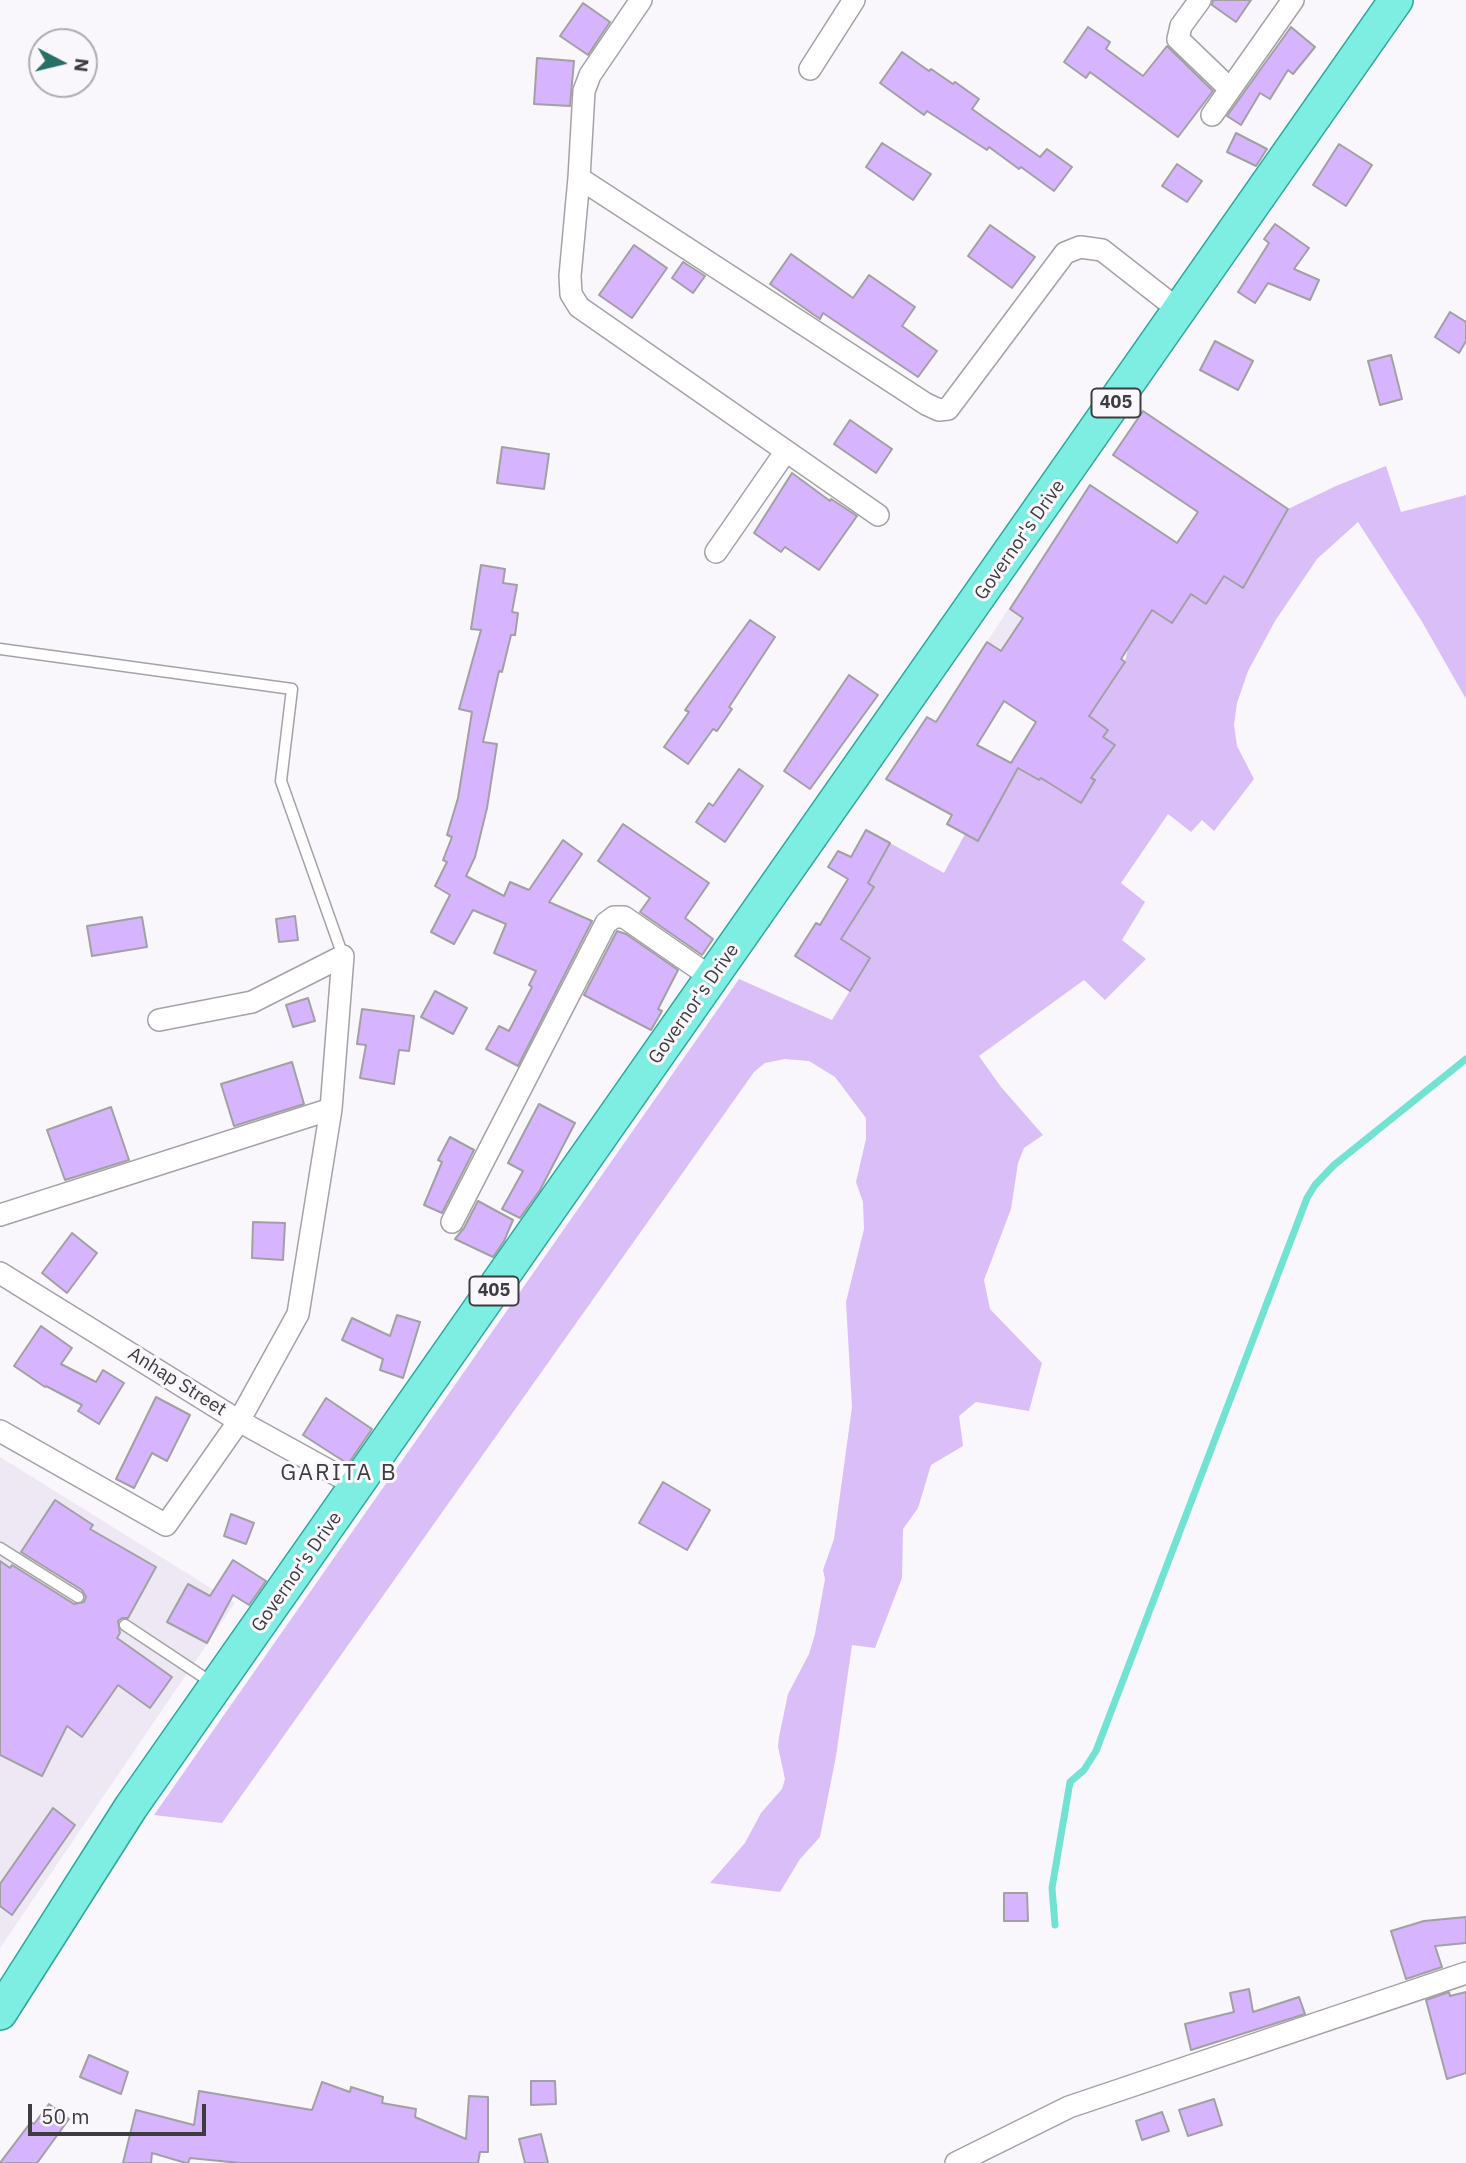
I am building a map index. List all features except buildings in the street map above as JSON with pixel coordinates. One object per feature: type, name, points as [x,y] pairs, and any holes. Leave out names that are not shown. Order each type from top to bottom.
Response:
[{"type":"main road","name":"Governor's Drive","points":[[0,2013],[131,1807],[1396,0]]},
{"type":"street","points":[[641,0],[590,75],[584,91],[570,276],[572,294],[579,307],[878,515]]},
{"type":"street","points":[[810,69],[854,0]]},
{"type":"street","points":[[1200,0],[1181,26],[1178,39],[1230,89]]},
{"type":"street","points":[[1212,115],[1293,0]]},
{"type":"street","points":[[579,178],[939,410],[948,409],[1065,253],[1080,247],[1102,250],[1180,311]]},
{"type":"street","points":[[716,552],[786,451]]},
{"type":"street","points":[[452,1222],[606,923],[614,917],[624,917],[712,978]]},
{"type":"street","points":[[159,1020],[252,1002],[343,956]]},
{"type":"street","points":[[0,1431],[166,1525],[239,1421],[298,1314],[331,1109],[343,956]]},
{"type":"street","points":[[0,1215],[331,1109]]},
{"type":"street","name":"Anhap Street","points":[[0,1273],[239,1421],[357,1486]]},
{"type":"street","points":[[956,2163],[1069,2107],[1466,1973]]},
{"type":"lane","points":[[0,649],[292,689],[281,781],[343,956]]},
{"type":"lane","points":[[0,1548],[78,1597]]},
{"type":"lane","points":[[125,1625],[217,1686]]},
{"type":"shaded area","points":[[1386,466],[1401,512],[1466,495],[1466,699],[1421,620],[1358,522],[1317,559],[1275,621],[1248,671],[1237,703],[1234,725],[1237,746],[1254,779],[1214,831],[1202,820],[1191,832],[1168,814],[1121,883],[1145,902],[1122,940],[1146,959],[1105,1000],[1084,980],[979,1056],[1001,1087],[1043,1135],[1024,1148],[1018,1163],[1011,1209],[984,1280],[990,1309],[1042,1363],[1029,1411],[976,1402],[959,1416],[963,1446],[931,1465],[918,1508],[903,1529],[902,1578],[875,1648],[852,1645],[836,1756],[820,1837],[800,1859],[780,1892],[710,1883],[745,1843],[761,1813],[782,1789],[785,1779],[778,1747],[779,1737],[788,1694],[809,1654],[815,1634],[825,1579],[823,1570],[834,1539],[852,1407],[846,1302],[864,1229],[863,1202],[856,1182],[866,1139],[866,1118],[835,1077],[809,1061],[785,1059],[765,1063],[754,1072],[222,1823],[154,1815],[739,979],[832,1020],[870,958],[840,939],[873,887],[868,883],[890,843],[944,873],[965,834],[978,841],[1019,768],[1081,802],[1095,780],[1092,778],[1115,745],[1103,737],[1108,729],[1089,716],[1125,662],[1128,648],[1152,610],[1172,623],[1191,594],[1206,604],[1224,576],[1243,588],[1288,509]]},
{"type":"shaded area","points":[[1016,597],[1066,630],[1037,675],[987,642]]},
{"type":"shaded area","points":[[0,1457],[235,1603],[0,1948]]},
{"type":"waterway","points":[[1055,1925],[1052,1888],[1070,1782],[1084,1770],[1096,1751],[1307,1198],[1334,1165],[1466,1059]]},
{"type":"district","name":"GARITA B","points":[[339,1473]]}]
